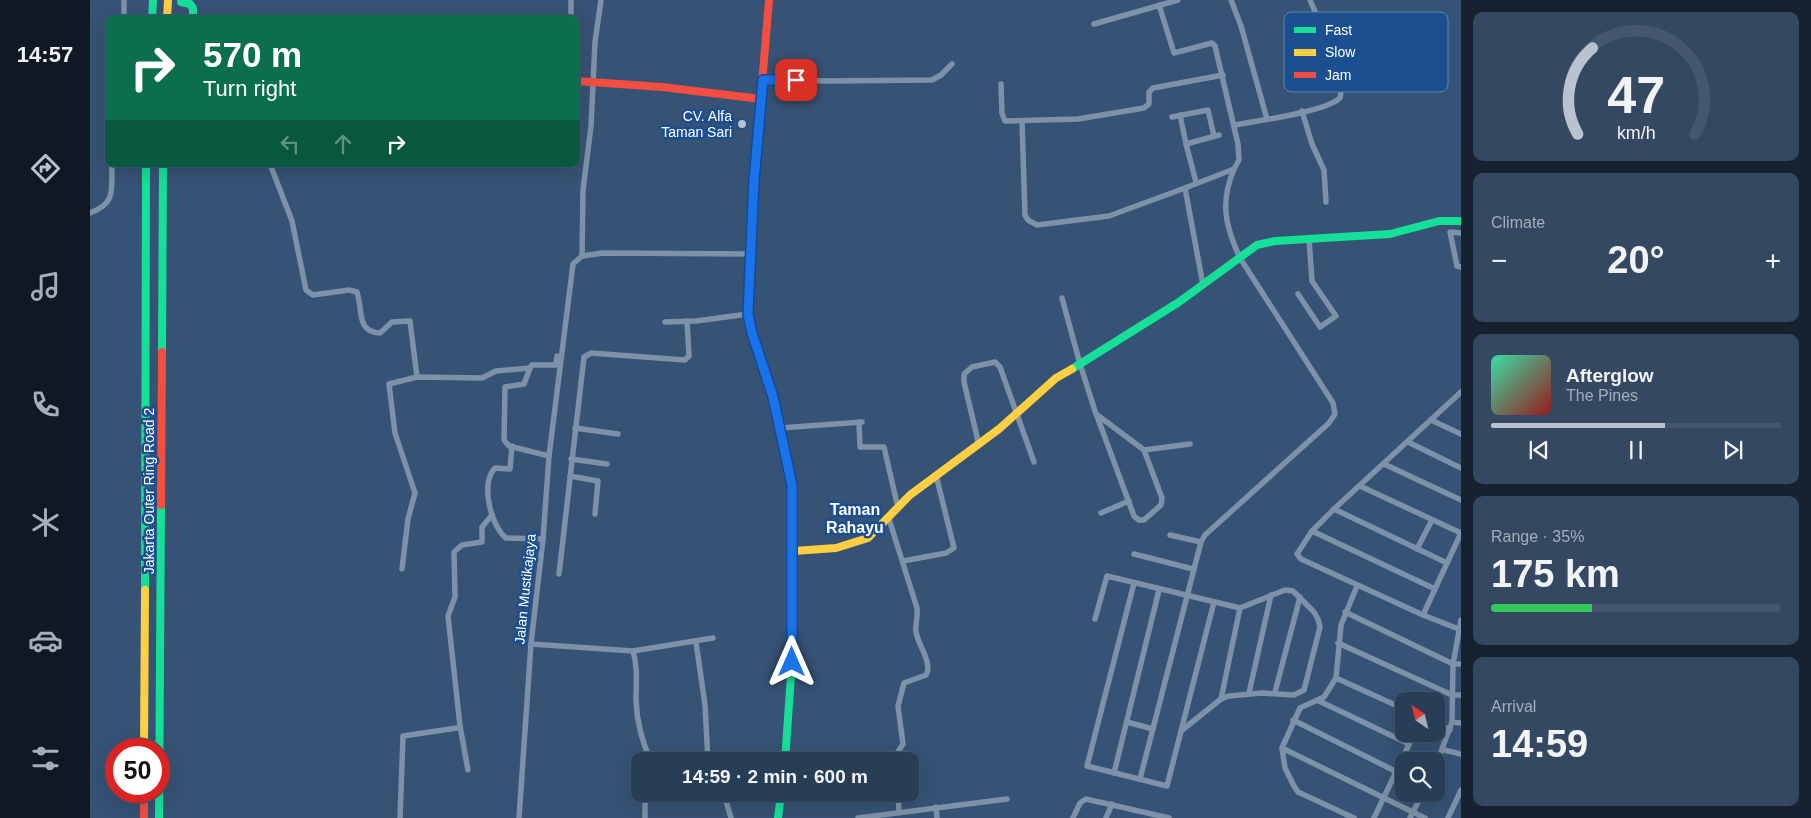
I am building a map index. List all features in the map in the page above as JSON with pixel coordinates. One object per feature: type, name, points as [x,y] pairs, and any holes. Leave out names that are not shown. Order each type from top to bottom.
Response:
[{"type":"main road","points":[[152,15],[153,0]]},
{"type":"main road","points":[[167,15],[168,0]]},
{"type":"main road","points":[[769,0],[754,180],[748,314],[752,333],[773,397],[792,485],[794,551],[791,696],[786,752]]},
{"type":"main road","points":[[181,2],[190,4],[193,8],[193,15]]},
{"type":"main road","points":[[580,82],[592,81],[662,87],[761,99]]},
{"type":"main road","name":"Jakarta Outer Ring Road 2","points":[[144,738],[146,167]]},
{"type":"main road","name":"Jakarta Outer Ring Road 2","points":[[160,818],[164,167]]},
{"type":"main road","points":[[794,551],[849,546],[868,538],[889,519],[910,495],[979,445],[1017,414],[1056,378],[1203,285],[1262,243],[1390,234],[1439,221],[1461,221]]},
{"type":"main road","points":[[778,818],[780,802]]},
{"type":"main road","points":[[144,803],[144,818]]},
{"type":"street","points":[[124,0],[124,15]]},
{"type":"street","points":[[571,0],[571,15]]},
{"type":"street","points":[[582,256],[583,190],[591,126],[592,81],[601,0]]},
{"type":"street","points":[[1094,24],[1178,0]]},
{"type":"street","points":[[1231,0],[1244,35],[1267,119]]},
{"type":"street","points":[[1310,0],[1315,12]]},
{"type":"street","points":[[1140,779],[1201,542],[1205,535],[1329,423],[1335,414],[1333,403],[1240,258],[1229,229],[1225,209],[1227,186],[1239,158],[1234,124],[1214,44],[1178,53],[1172,51],[1159,5]]},
{"type":"street","points":[[763,80],[932,80],[941,75],[952,64]]},
{"type":"street","points":[[1001,84],[1004,118],[1008,122],[1078,118],[1144,108],[1148,104],[1149,92],[1153,88],[1223,75]]},
{"type":"street","points":[[1234,124],[1267,119],[1336,101],[1341,96],[1340,92]]},
{"type":"street","points":[[1172,116],[1208,110],[1217,136],[1186,144]]},
{"type":"street","points":[[1302,111],[1312,144],[1324,170],[1326,202]]},
{"type":"street","points":[[1180,115],[1196,182]]},
{"type":"street","points":[[1022,121],[1026,215],[1031,223],[1037,226],[1109,216],[1234,169]]},
{"type":"street","points":[[90,213],[104,208],[109,201],[112,167]]},
{"type":"street","points":[[271,167],[292,221],[308,293],[313,295],[352,290],[357,292],[364,326],[369,332],[380,333],[392,322],[410,321],[417,377]]},
{"type":"street","points":[[1185,188],[1203,285]]},
{"type":"street","points":[[1461,233],[1450,232],[1457,266],[1461,267]]},
{"type":"street","points":[[1298,294],[1320,327],[1336,316],[1312,281],[1309,239]]},
{"type":"street","points":[[402,569],[408,519],[415,493],[412,480],[399,449],[389,385],[392,382],[417,377],[482,378],[496,371],[530,368],[533,365],[556,365],[569,271],[571,264],[582,256],[647,252],[750,254]]},
{"type":"street","name":"Jalan Mustikajaya","points":[[519,818],[531,644],[543,540],[549,456],[572,272],[576,260]]},
{"type":"street","points":[[1062,298],[1096,414],[1134,516],[1139,520],[1144,520],[1161,505],[1162,498],[1144,450],[1096,414]]},
{"type":"street","points":[[666,322],[748,314]]},
{"type":"street","points":[[558,574],[585,355],[591,353],[686,360],[689,356],[687,321]]},
{"type":"street","points":[[979,445],[964,382],[964,374],[968,369],[991,361],[998,364],[1034,462]]},
{"type":"street","points":[[530,368],[524,384],[505,387],[506,418],[503,437],[507,445],[549,456]]},
{"type":"street","points":[[1459,630],[1357,586],[1298,556],[1300,547],[1312,530],[1460,394]]},
{"type":"street","points":[[1431,420],[1461,434]]},
{"type":"street","points":[[780,428],[861,422],[860,447],[884,448],[898,508]]},
{"type":"street","points":[[575,428],[618,434]]},
{"type":"street","points":[[1408,442],[1461,468]]},
{"type":"street","points":[[1144,450],[1190,444]]},
{"type":"street","points":[[512,446],[510,468],[495,468],[490,477],[487,497],[492,514],[501,534],[506,538],[543,540]]},
{"type":"street","points":[[572,459],[607,464]]},
{"type":"street","points":[[1384,464],[1461,500]]},
{"type":"street","points":[[570,476],[598,481],[595,514]]},
{"type":"street","points":[[903,561],[946,553],[954,548],[936,476]]},
{"type":"street","points":[[1360,486],[1461,533],[1423,615]]},
{"type":"street","points":[[1101,513],[1129,501]]},
{"type":"street","points":[[1334,509],[1447,563]]},
{"type":"street","points":[[468,770],[460,726],[448,616],[455,597],[454,552],[462,545],[482,542],[482,527],[492,514]]},
{"type":"street","points":[[889,519],[917,608],[916,631],[928,668],[926,675],[904,683],[898,706],[903,744],[898,752]]},
{"type":"street","points":[[1417,549],[1432,520]]},
{"type":"street","points":[[1312,530],[1435,589]]},
{"type":"street","points":[[1170,535],[1201,542]]},
{"type":"street","points":[[1134,554],[1193,569]]},
{"type":"street","points":[[1095,620],[1107,576],[1240,608],[1285,590],[1292,590],[1314,612],[1320,627],[1304,690],[1294,694],[1275,692],[1249,693],[1221,699],[1181,732]]},
{"type":"street","points":[[1134,583],[1087,766],[1167,786],[1214,602]]},
{"type":"street","points":[[1354,818],[1298,792],[1285,768],[1282,748],[1300,708],[1319,701],[1329,691],[1336,678],[1338,643],[1345,612],[1357,586]]},
{"type":"street","points":[[1114,773],[1159,590]]},
{"type":"street","points":[[1249,693],[1271,595]]},
{"type":"street","points":[[1275,692],[1300,597]]},
{"type":"street","points":[[1221,699],[1240,608]]},
{"type":"street","points":[[1345,612],[1453,664],[1461,664]]},
{"type":"street","points":[[1461,620],[1453,664],[1452,722],[1444,750],[1461,754]]},
{"type":"street","points":[[531,644],[633,651],[713,638]]},
{"type":"street","points":[[696,642],[705,705],[708,752]]},
{"type":"street","points":[[1338,643],[1452,695],[1461,695]]},
{"type":"street","points":[[633,651],[638,684],[637,716],[642,739],[647,752]]},
{"type":"street","points":[[1336,678],[1395,705]]},
{"type":"street","points":[[1319,701],[1409,744],[1405,752]]},
{"type":"street","points":[[1293,720],[1395,771],[1374,818]]},
{"type":"street","points":[[1127,722],[1153,729]]},
{"type":"street","points":[[1452,722],[1461,723]]},
{"type":"street","points":[[400,818],[403,736],[460,726]]},
{"type":"street","points":[[1445,728],[1450,730]]},
{"type":"street","points":[[1282,748],[1411,815],[1424,818]]},
{"type":"street","points":[[1448,818],[1461,790]]},
{"type":"street","points":[[858,818],[1007,799]]},
{"type":"street","points":[[1073,818],[1083,800],[1112,804],[1169,818]]},
{"type":"street","points":[[645,802],[646,818]]},
{"type":"street","points":[[726,802],[730,818]]},
{"type":"street","points":[[898,802],[899,812]]},
{"type":"street","points":[[1411,815],[1418,802]]},
{"type":"street","points":[[1106,818],[1112,804]]},
{"type":"street","points":[[936,807],[937,818]]},
{"type":"street","points":[[1139,818],[1142,811]]},
{"type":"traffic: fast","points":[[152,15],[153,0]]},
{"type":"traffic: fast","points":[[181,2],[190,4],[193,8],[193,15]]},
{"type":"traffic: fast","points":[[145,590],[146,167]]},
{"type":"traffic: fast","points":[[162,352],[163,167]]},
{"type":"traffic: fast","points":[[1072,369],[1179,302],[1257,245],[1275,241],[1390,234],[1439,221],[1461,221]]},
{"type":"traffic: fast","points":[[159,818],[161,505]]},
{"type":"traffic: fast","points":[[786,752],[792,661],[792,578]]},
{"type":"traffic: fast","points":[[778,818],[780,802]]},
{"type":"traffic: slow","points":[[167,15],[168,0]]},
{"type":"traffic: slow","points":[[751,243],[748,323],[773,397],[793,494],[792,578]]},
{"type":"traffic: slow","points":[[794,551],[836,548],[868,538],[910,495],[999,429],[1056,378],[1072,369]]},
{"type":"traffic: slow","points":[[144,738],[145,590]]},
{"type":"traffic: jam","points":[[751,243],[754,180],[769,0]]},
{"type":"traffic: jam","points":[[580,81],[662,87],[761,99]]},
{"type":"traffic: jam","points":[[161,505],[162,352]]},
{"type":"traffic: jam","points":[[144,803],[144,818]]},
{"type":"place","name":"CV. Alfa Taman Sari","points":[[742,124]]},
{"type":"district","name":"Taman Rahayu","points":[[855,518]]},
{"type":"route","points":[[792,662],[794,551],[791,474],[773,397],[748,322],[748,284],[754,180],[763,80],[796,80]]}]
